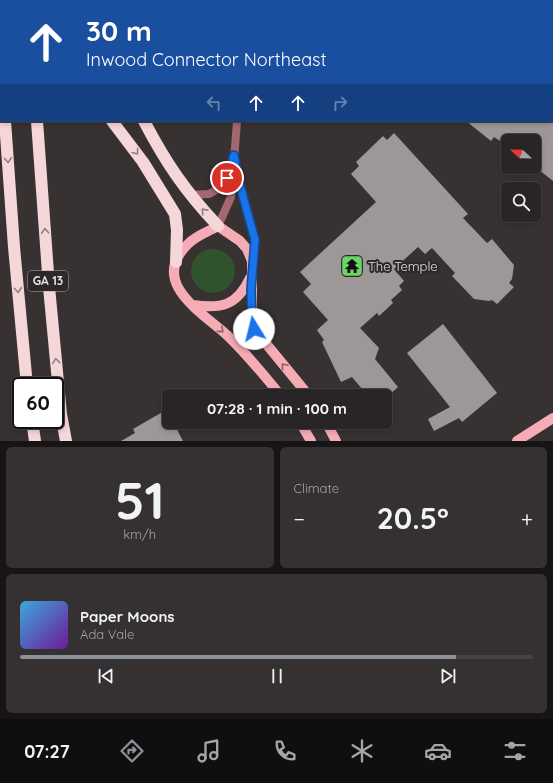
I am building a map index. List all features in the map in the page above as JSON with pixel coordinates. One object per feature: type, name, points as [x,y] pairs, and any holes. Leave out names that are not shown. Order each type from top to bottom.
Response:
[{"type":"highway","name":"GA 13","points":[[5,122],[14,248],[26,377]]},
{"type":"highway","name":"GA 13","points":[[37,122],[48,287],[61,414],[66,441]]},
{"type":"highway","points":[[113,122],[143,162],[175,214],[177,230],[176,262]]},
{"type":"highway","points":[[145,122],[166,161],[190,195],[218,226]]},
{"type":"highway","points":[[33,429],[35,441]]},
{"type":"main road","points":[[275,389],[228,336],[180,292],[175,283],[176,262],[187,244],[218,226],[247,249],[253,265],[251,276],[252,318],[254,329],[303,389]]},
{"type":"main road","points":[[193,305],[215,307],[226,305],[243,292],[251,276]]},
{"type":"main road","points":[[517,441],[553,418]]},
{"type":"main road","points":[[304,429],[311,441]]},
{"type":"main road","points":[[330,429],[336,441]]},
{"type":"street","points":[[218,226],[231,197],[237,122]]},
{"type":"street","points":[[190,195],[209,194],[223,186],[234,155]]},
{"type":"street","points":[[234,155],[238,178],[255,240],[253,265]]},
{"type":"green space","points":[[213,249],[225,253],[231,259],[235,271],[231,283],[225,289],[213,293],[201,289],[195,283],[191,271],[195,259],[201,253]]},
{"type":"building","points":[[467,122],[553,122],[553,181],[541,172],[541,134],[501,134],[501,142],[494,137],[491,141]]},
{"type":"building","name":"The Temple","points":[[394,133],[468,214],[463,218],[487,243],[492,239],[514,265],[512,279],[509,283],[514,287],[497,304],[492,300],[474,299],[452,276],[455,273],[432,248],[425,254],[418,247],[394,269],[404,281],[399,286],[402,290],[391,300],[393,303],[379,316],[377,313],[360,328],[379,348],[375,359],[398,387],[392,392],[392,389],[362,389],[352,377],[341,382],[322,342],[324,340],[317,330],[328,320],[303,292],[311,284],[300,272],[376,202],[351,174],[359,166],[356,162],[383,136],[387,140]]},
{"type":"building","points":[[443,324],[497,393],[462,422],[459,418],[434,431],[428,419],[450,407],[407,353]]},
{"type":"building","points":[[162,412],[162,429],[177,429],[183,441],[121,441],[135,433],[133,429]]},
{"type":"place","name":"The Temple","points":[[352,266]]},
{"type":"route","points":[[227,178],[234,155],[238,178],[255,240],[251,276],[252,318],[254,329]]}]
